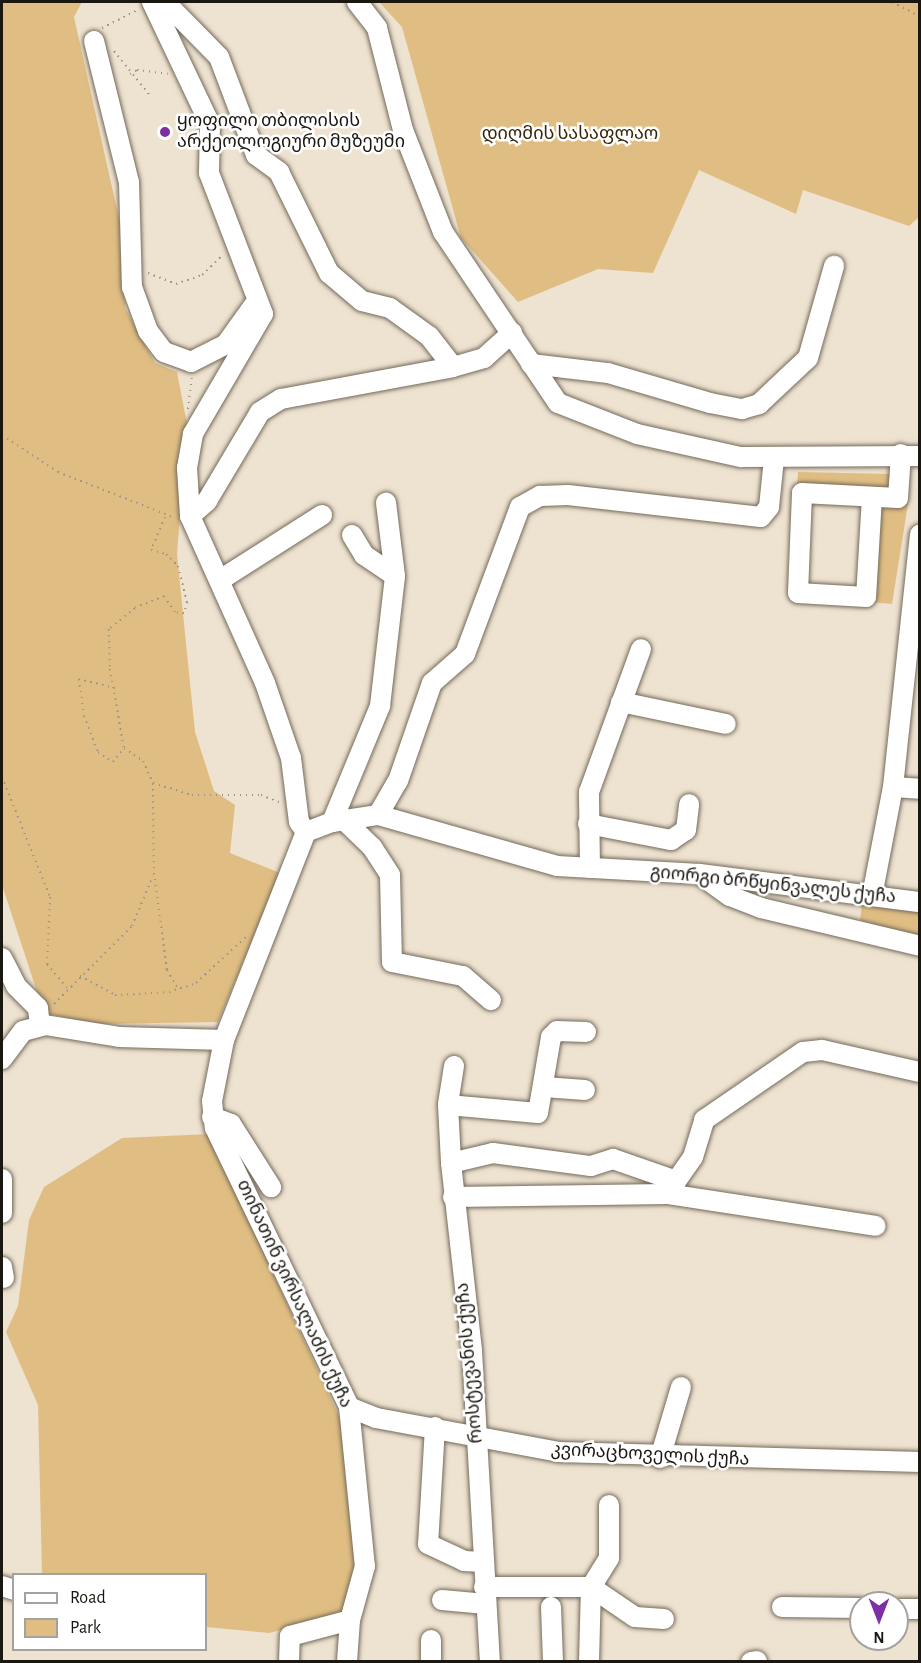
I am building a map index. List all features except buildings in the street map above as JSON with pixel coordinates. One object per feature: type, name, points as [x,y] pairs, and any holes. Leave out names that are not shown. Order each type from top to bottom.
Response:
[{"type":"street","points":[[165,2],[219,57],[256,155],[279,172],[328,273],[362,301],[390,308],[429,336],[453,367]]},
{"type":"street","points":[[357,2],[377,28],[403,130],[443,232],[558,402],[590,419],[687,448],[774,459],[910,455],[898,498],[802,493],[798,593],[866,597],[872,497]]},
{"type":"street","points":[[143,6],[210,124],[209,173],[260,298],[263,314],[245,351],[212,396],[193,434],[186,468],[190,516],[220,580],[276,713],[291,758],[297,808],[306,832],[224,1040],[212,1117],[225,1119],[235,1130],[271,1186]]},
{"type":"street","points":[[103,39],[129,182],[135,306],[148,331],[164,352],[191,362],[236,334],[260,298]]},
{"type":"street","points":[[531,364],[608,373],[710,403],[742,409],[759,404],[808,358],[834,266]]},
{"type":"street","points":[[190,516],[207,501],[260,412],[274,403],[453,367],[483,358],[512,333]]},
{"type":"street","points":[[378,814],[398,781],[432,683],[465,654],[520,507],[540,496],[568,495],[760,517],[769,507],[774,459]]},
{"type":"street","points":[[386,503],[394,576],[380,706],[338,821],[372,847],[390,875],[392,962],[463,976],[491,1000]]},
{"type":"street","points":[[220,580],[322,515]]},
{"type":"street","points":[[872,896],[893,787],[920,534]]},
{"type":"street","points":[[352,535],[364,555],[394,576]]},
{"type":"street","points":[[590,868],[589,792],[641,649]]},
{"type":"street","points":[[621,702],[726,724]]},
{"type":"street","points":[[893,787],[920,789]]},
{"type":"street","points":[[588,824],[671,840],[686,830],[689,804]]},
{"type":"street","name":"გიორგი ბრწყინვალეს ქუჩა","points":[[306,832],[338,821],[378,814],[557,866],[700,874],[920,902]]},
{"type":"street","points":[[700,874],[730,896],[761,908],[920,946]]},
{"type":"street","points":[[2,957],[16,986],[38,1008],[40,1026]]},
{"type":"street","points":[[2,1059],[24,1031],[40,1026],[119,1037],[224,1040]]},
{"type":"street","points":[[448,1105],[532,1116],[542,1107],[553,1033],[586,1032]]},
{"type":"street","points":[[671,1188],[693,1157],[704,1120],[803,1052],[822,1050],[920,1072]]},
{"type":"street","name":"როსტევანის ქუჩა","points":[[454,1066],[448,1105],[453,1197],[477,1434],[490,1662]]},
{"type":"street","points":[[544,1087],[585,1090]]},
{"type":"street","name":"თინათინ ვირსალაძის ქუჩა","points":[[212,1117],[349,1407],[365,1566],[350,1620],[347,1662]]},
{"type":"street","points":[[235,1130],[255,1132]]},
{"type":"street","points":[[451,1163],[493,1153],[591,1166],[613,1160],[671,1188]]},
{"type":"street","points":[[2,1179],[2,1213]]},
{"type":"street","points":[[453,1197],[671,1188],[876,1226]]},
{"type":"street","points":[[660,1458],[681,1387]]},
{"type":"street","name":"კვირაცხოველის ქუჩა","points":[[349,1407],[376,1418],[477,1434],[559,1452],[660,1458],[920,1462]]},
{"type":"street","points":[[435,1428],[428,1544],[464,1561],[483,1562]]},
{"type":"street","points":[[589,1662],[591,1587],[609,1558],[609,1505]]},
{"type":"street","points":[[442,1600],[591,1587],[635,1617],[664,1619]]},
{"type":"street","points":[[552,1607],[552,1662]]},
{"type":"street","points":[[782,1607],[849,1608]]},
{"type":"street","points":[[289,1662],[290,1636],[350,1620]]},
{"type":"street","points":[[431,1640],[431,1662]]},
{"type":"street","points":[[751,1662],[757,1661]]},
{"type":"path","points":[[892,2],[920,16]]},
{"type":"path","points":[[143,6],[101,26],[103,39],[129,75],[152,98]]},
{"type":"path","points":[[129,75],[137,70],[162,73],[187,83]]},
{"type":"path","points":[[132,272],[176,284],[202,274],[213,259],[227,254]]},
{"type":"path","points":[[191,362],[188,410],[193,434]]},
{"type":"path","points":[[2,435],[58,472],[165,517],[190,516]]},
{"type":"path","points":[[115,688],[79,679],[84,716],[98,752],[113,762],[124,748],[109,629],[135,608],[164,596],[175,612],[184,614],[187,602],[178,566],[166,554],[151,550],[165,517]]},
{"type":"path","points":[[124,748],[143,761],[153,783],[154,873],[167,970],[178,989]]},
{"type":"path","points":[[2,777],[50,897],[47,964],[67,988]]},
{"type":"path","points":[[153,783],[206,796],[261,795],[297,808]]},
{"type":"path","points":[[40,1026],[67,988],[132,926],[154,873]]},
{"type":"path","points":[[80,976],[115,995],[178,989],[196,983],[252,931]]},
{"type":"green space","points":[[2,2],[82,2],[74,17],[124,241],[125,308],[155,363],[177,372],[187,424],[177,554],[195,732],[214,791],[235,805],[230,853],[280,873],[218,1022],[97,1024],[44,1013],[2,885]]},
{"type":"green space","name":"დიღმის სასაფლაო","points":[[379,2],[919,2],[919,217],[909,226],[803,190],[796,214],[699,170],[653,273],[598,269],[518,302],[461,238],[402,27]]},
{"type":"green space","points":[[798,472],[892,474],[892,493],[797,488]]},
{"type":"green space","points":[[879,503],[908,504],[892,604],[871,602]]},
{"type":"green space","points":[[862,905],[919,911],[919,938],[860,920]]},
{"type":"green space","points":[[209,1134],[341,1421],[356,1564],[341,1615],[269,1633],[207,1627],[207,1573],[42,1573],[38,1405],[6,1332],[18,1306],[29,1220],[44,1187],[122,1138]]},
{"type":"place","name":"ყოფილი თბილისის არქეოლოგიური მუზეუმი","points":[[165,132]]}]
